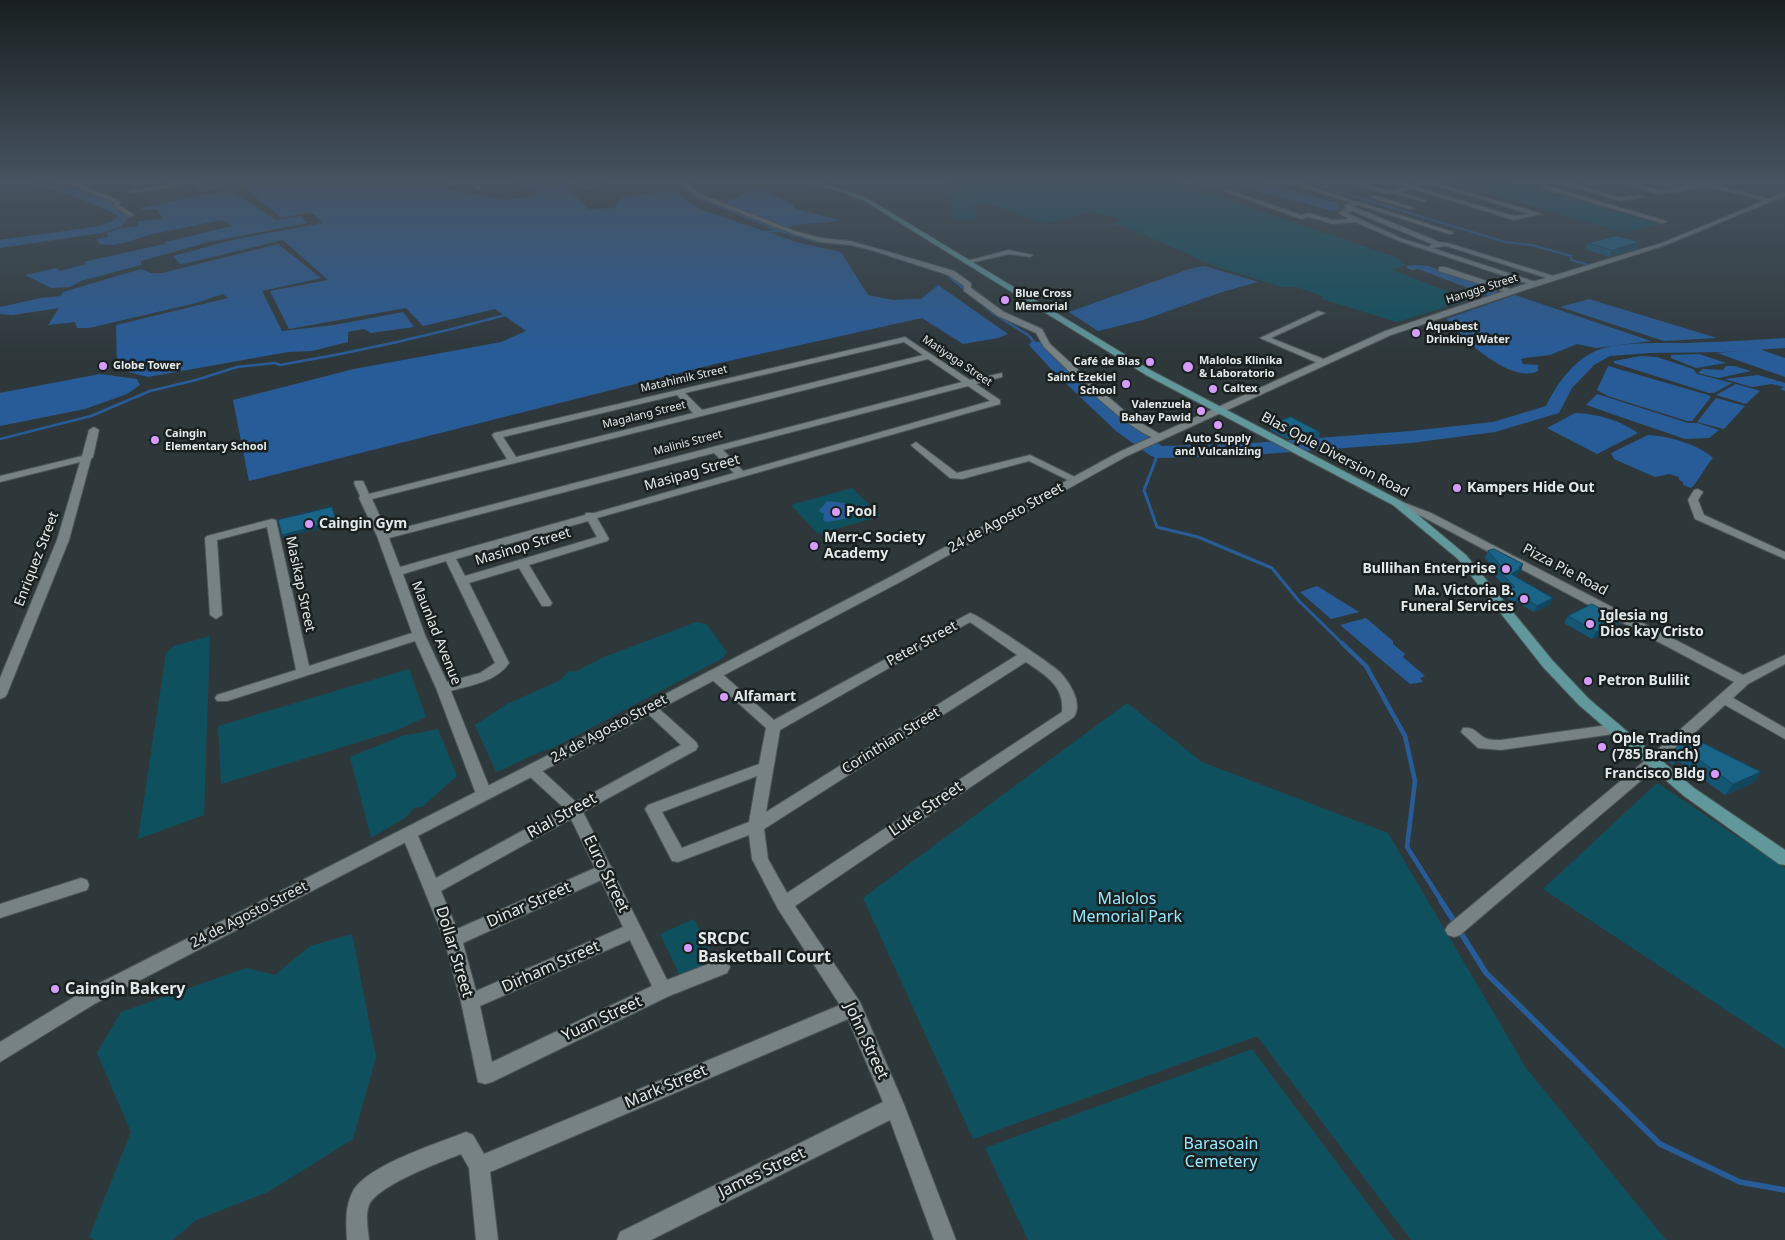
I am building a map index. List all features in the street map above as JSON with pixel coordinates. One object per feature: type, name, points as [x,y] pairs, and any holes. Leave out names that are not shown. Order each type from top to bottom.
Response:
[{"type":"main road","name":"Blas Ople Diversion Road","points":[[929,239],[1149,373],[1398,503],[1462,557],[1548,664],[1615,729],[1653,762],[1728,820],[1785,858]]},
{"type":"street","points":[[816,239],[850,243],[870,248],[951,274],[961,279],[968,285],[968,289],[1001,314],[1039,331],[1047,345],[1095,390],[1131,421],[1158,438]]},
{"type":"street","points":[[1399,239],[1538,284]]},
{"type":"street","points":[[1425,239],[1556,278]]},
{"type":"street","name":"Hangga Street","points":[[1221,411],[1388,333],[1676,239]]},
{"type":"street","points":[[1426,249],[1438,244]]},
{"type":"street","points":[[966,262],[1012,252],[1030,255]]},
{"type":"street","points":[[1442,269],[1512,291]]},
{"type":"street","points":[[1321,313],[1264,338],[1323,362]]},
{"type":"street","name":"Matiyaga Street","points":[[905,339],[997,402]]},
{"type":"street","name":"Matahimik Street","points":[[513,460],[497,435],[905,339]]},
{"type":"street","name":"Magalang Street","points":[[364,498],[930,356]]},
{"type":"street","name":"Malinis Street","points":[[383,536],[999,375]]},
{"type":"street","points":[[678,392],[700,414]]},
{"type":"street","name":"Masipag Street","points":[[396,572],[590,515],[997,402]]},
{"type":"street","name":"24 de Agosto Street","points":[[0,1053],[90,997],[532,770],[898,578],[1131,451],[1221,411]]},
{"type":"street","name":"Enriquez Street","points":[[0,694],[63,540],[88,457],[94,430]]},
{"type":"street","points":[[916,445],[954,476],[962,476],[1030,458],[1076,480]]},
{"type":"street","points":[[716,449],[740,474]]},
{"type":"street","points":[[0,479],[88,457]]},
{"type":"street","name":"Maunlad Avenue","points":[[359,483],[364,498],[383,536],[419,635],[443,688],[484,794]]},
{"type":"street","points":[[1698,492],[1693,500],[1699,517],[1785,556]]},
{"type":"street","name":"Pizza Pie Road","points":[[1398,503],[1427,515],[1743,681]]},
{"type":"street","name":"Masinop Street","points":[[443,688],[493,673],[500,668],[502,663],[462,581],[603,539],[590,515]]},
{"type":"street","name":"Masikap Street","points":[[216,615],[211,538],[272,522],[303,671]]},
{"type":"street","points":[[449,556],[462,581]]},
{"type":"street","points":[[522,563],[546,603]]},
{"type":"street","name":"Peter Street","points":[[773,727],[970,617],[1055,675],[1063,686],[1070,702],[1069,714]]},
{"type":"street","points":[[222,698],[419,635]]},
{"type":"street","name":"Corinthian Street","points":[[766,767],[652,809],[678,856],[756,826],[1026,656]]},
{"type":"street","points":[[1459,925],[1653,762],[1743,681],[1785,659]]},
{"type":"street","points":[[714,674],[773,727]]},
{"type":"street","points":[[1723,698],[1785,734]]},
{"type":"street","name":"Rial Street","points":[[432,887],[691,746],[650,708]]},
{"type":"street","name":"Luke Street","points":[[784,904],[1069,714]]},
{"type":"street","name":"John Street","points":[[773,727],[756,826],[760,859],[784,904],[853,1008],[895,1107],[945,1240]]},
{"type":"street","points":[[1468,732],[1483,744],[1500,745],[1615,729]]},
{"type":"street","name":"Euro Street","points":[[532,770],[574,809],[606,870],[633,931],[663,990]]},
{"type":"street","name":"Dollar Street","points":[[409,833],[453,939],[470,1002],[485,1075]]},
{"type":"street","name":"Dinar Street","points":[[453,939],[606,870]]},
{"type":"street","points":[[0,910],[81,885]]},
{"type":"street","name":"Dirham Street","points":[[470,1002],[633,931]]},
{"type":"street","name":"Yuan Street","points":[[485,1075],[663,990],[721,967]]},
{"type":"street","name":"Mark Street","points":[[479,1166],[853,1008]]},
{"type":"street","name":"James Street","points":[[628,1240],[895,1107]]},
{"type":"street","points":[[358,1240],[356,1213],[362,1196],[370,1187],[404,1168],[466,1142],[479,1166],[487,1240]]},
{"type":"green space","points":[[1153,239],[1342,239],[1398,258],[1405,265],[1393,270],[1469,300],[1397,322],[1322,299],[1322,296],[1297,287],[1282,287],[1217,267]]},
{"type":"green space","points":[[852,488],[881,516],[818,534],[791,505]]},
{"type":"green space","points":[[696,622],[706,624],[727,652],[723,658],[553,748],[496,772],[475,725],[507,704],[559,681],[569,671],[575,672],[602,658]]},
{"type":"green space","points":[[210,636],[204,815],[138,839],[166,653],[174,646]]},
{"type":"green space","points":[[409,669],[426,717],[395,731],[221,784],[218,726]]},
{"type":"green space","name":"Malolos Memorial Park","points":[[1127,703],[1202,762],[1388,833],[1526,1068],[1666,1240],[1411,1240],[1257,1036],[973,1139],[863,898]]},
{"type":"green space","points":[[438,729],[457,776],[422,807],[414,808],[405,818],[371,838],[350,757],[402,736]]},
{"type":"green space","points":[[1657,783],[1785,868],[1785,1049],[1543,889]]},
{"type":"green space","name":"SRCDC Basketball Court","points":[[694,919],[716,961],[681,978],[660,934]]},
{"type":"green space","points":[[352,934],[376,1057],[353,1139],[268,1192],[196,1220],[173,1240],[94,1240],[89,1237],[131,1132],[97,1053],[121,1012],[246,968],[275,975],[310,946]]},
{"type":"green space","name":"Barasoain Cemetery","points":[[1252,1049],[1395,1240],[1028,1240],[985,1148]]},
{"type":"water","points":[[97,239],[137,239],[113,245],[99,244]]},
{"type":"water","points":[[178,239],[225,239],[141,261],[141,265],[81,281],[70,287],[51,288],[25,275],[56,268],[60,271],[86,264],[83,262],[165,244],[165,242]]},
{"type":"water","points":[[236,239],[788,239],[841,252],[868,295],[893,300],[921,299],[938,285],[1008,334],[998,338],[963,344],[922,318],[715,364],[249,481],[233,400],[354,369],[501,342],[526,331],[495,309],[423,326],[406,308],[289,329],[270,291],[328,280],[283,240],[180,264],[173,256]]},
{"type":"water","points":[[278,244],[321,278],[262,291],[282,331],[334,325],[403,312],[414,327],[371,333],[364,329],[348,332],[348,342],[312,351],[288,352],[148,377],[117,369],[116,325],[228,298],[223,294],[196,303],[89,328],[77,328],[75,322],[48,325],[59,308],[13,315],[0,314],[0,307],[41,298],[61,296],[63,292],[141,269],[151,273],[162,273]]},
{"type":"water","points":[[1205,266],[1258,282],[1222,292],[1143,320],[1098,331],[1069,312],[1189,269]]},
{"type":"water","points":[[1407,266],[1429,266],[1495,289],[1498,292],[1489,296],[1418,269],[1412,270],[1407,268]]},
{"type":"water","points":[[1515,295],[1651,341],[1596,348],[1577,344],[1550,355],[1521,359],[1523,364],[1538,365],[1538,371],[1518,372],[1496,363],[1458,336],[1456,331],[1460,327],[1446,319]]},
{"type":"water","points":[[1589,299],[1717,338],[1664,341],[1560,307]]},
{"type":"water","points":[[1759,349],[1785,358],[1785,377],[1717,353]]},
{"type":"water","points":[[1699,354],[1726,363],[1696,368],[1671,358],[1671,355]]},
{"type":"water","points":[[1641,356],[1657,357],[1693,369],[1697,374],[1732,383],[1714,393],[1709,393],[1614,363],[1614,361]]},
{"type":"water","points":[[1608,366],[1711,397],[1692,421],[1687,421],[1608,396],[1597,390]]},
{"type":"water","points":[[1726,366],[1734,366],[1751,371],[1718,378],[1698,373],[1703,369],[1723,370]]},
{"type":"water","points":[[100,374],[137,379],[140,385],[127,394],[85,409],[0,426],[0,393]]},
{"type":"water","points":[[1758,375],[1785,383],[1785,391],[1780,389],[1784,387],[1772,384],[1752,387],[1724,379]]},
{"type":"water","points":[[1736,384],[1760,391],[1746,404],[1716,395]]},
{"type":"water","points":[[1597,394],[1688,423],[1698,423],[1719,430],[1709,438],[1685,439],[1586,405]]},
{"type":"water","points":[[1716,398],[1745,406],[1724,429],[1697,422]]},
{"type":"water","points":[[1575,413],[1608,418],[1638,433],[1597,454],[1547,428]]},
{"type":"water","points":[[1648,435],[1664,437],[1691,445],[1713,458],[1691,488],[1683,485],[1679,477],[1669,474],[1655,477],[1614,459],[1611,453]]},
{"type":"water","name":"Pool","points":[[827,501],[844,503],[846,508],[853,513],[850,518],[826,522],[823,520],[824,514],[819,511]]},
{"type":"water","points":[[1317,586],[1359,612],[1331,619],[1300,592]]},
{"type":"water","points":[[1366,618],[1393,641],[1393,644],[1405,654],[1403,657],[1425,676],[1420,678],[1423,682],[1410,684],[1340,625]]},
{"type":"building","points":[[1605,239],[1628,239],[1639,242],[1612,250],[1588,243]]},
{"type":"building","points":[[1291,417],[1320,432],[1289,433],[1271,424]]},
{"type":"building","name":"Caingin Gym","points":[[332,507],[336,521],[282,535],[278,520]]},
{"type":"building","points":[[1494,549],[1523,564],[1519,567],[1520,569],[1511,574],[1553,598],[1537,606],[1520,596],[1517,598],[1509,589],[1515,587],[1499,571],[1501,568],[1504,570],[1488,551]]},
{"type":"building","points":[[1592,604],[1620,619],[1596,632],[1568,616]]},
{"type":"building","points":[[1689,736],[1761,772],[1733,784],[1685,750],[1680,754],[1674,750]]},
{"type":"waterway","points":[[0,244],[35,239]]},
{"type":"waterway","points":[[806,239],[817,242],[848,245]]},
{"type":"waterway","points":[[1495,239],[1532,245],[1571,256],[1571,260],[1596,267]]},
{"type":"waterway","points":[[855,245],[927,268]]},
{"type":"waterway","points":[[943,272],[973,296]]},
{"type":"waterway","points":[[971,295],[994,314],[1028,335],[1037,345]]},
{"type":"waterway","points":[[0,439],[91,416],[150,391],[196,380],[237,367],[275,363],[280,365],[366,349],[509,314]]},
{"type":"waterway","points":[[1037,345],[1122,427],[1158,452],[1238,450],[1411,437],[1495,427],[1553,409],[1564,386],[1588,362],[1606,352],[1649,348],[1724,347],[1785,343]]},
{"type":"waterway","points":[[1154,449],[1156,459],[1144,490],[1157,527],[1198,537],[1272,568],[1299,601],[1343,644]]},
{"type":"waterway","points":[[1342,643],[1366,666],[1405,736],[1415,781],[1407,847],[1442,902]]},
{"type":"waterway","points":[[1441,901],[1456,924]]},
{"type":"waterway","points":[[1459,930],[1486,973],[1660,1144],[1740,1182],[1785,1190]]},
{"type":"place","name":"Blue Cross Memorial","points":[[1005,300]]},
{"type":"place","name":"Aquabest Drinking Water","points":[[1416,333]]},
{"type":"place","name":"Café de Blas","points":[[1150,362]]},
{"type":"place","name":"Globe Tower","points":[[103,366]]},
{"type":"place","name":"Malolos Klinika & Laboratorio","points":[[1188,367]]},
{"type":"place","name":"Saint Ezekiel School","points":[[1126,384]]},
{"type":"place","name":"Caltex","points":[[1213,389]]},
{"type":"place","name":"Valenzuela Bahay Pawid","points":[[1201,411]]},
{"type":"place","name":"Auto Supply and Vulcanizing","points":[[1218,425]]},
{"type":"place","name":"Caingin Elementary School","points":[[155,440]]},
{"type":"place","name":"Kampers Hide Out","points":[[1457,488]]},
{"type":"place","name":"Pool","points":[[836,512]]},
{"type":"place","name":"Caingin Gym","points":[[309,524]]},
{"type":"place","name":"Merr-C Society Academy","points":[[814,546]]},
{"type":"place","name":"Bullihan Enterprise","points":[[1506,569]]},
{"type":"place","name":"Ma. Victoria B. Funeral Services","points":[[1524,599]]},
{"type":"place","name":"Iglesia ng Dios kay Cristo","points":[[1590,624]]},
{"type":"place","name":"Petron Bulilit","points":[[1588,681]]},
{"type":"place","name":"Alfamart","points":[[724,697]]},
{"type":"place","name":"Ople Trading (785 Branch)","points":[[1602,747]]},
{"type":"place","name":"Francisco Bldg","points":[[1715,774]]},
{"type":"place","name":"SRCDC Basketball Court","points":[[688,948]]},
{"type":"place","name":"Caingin Bakery","points":[[55,989]]}]
